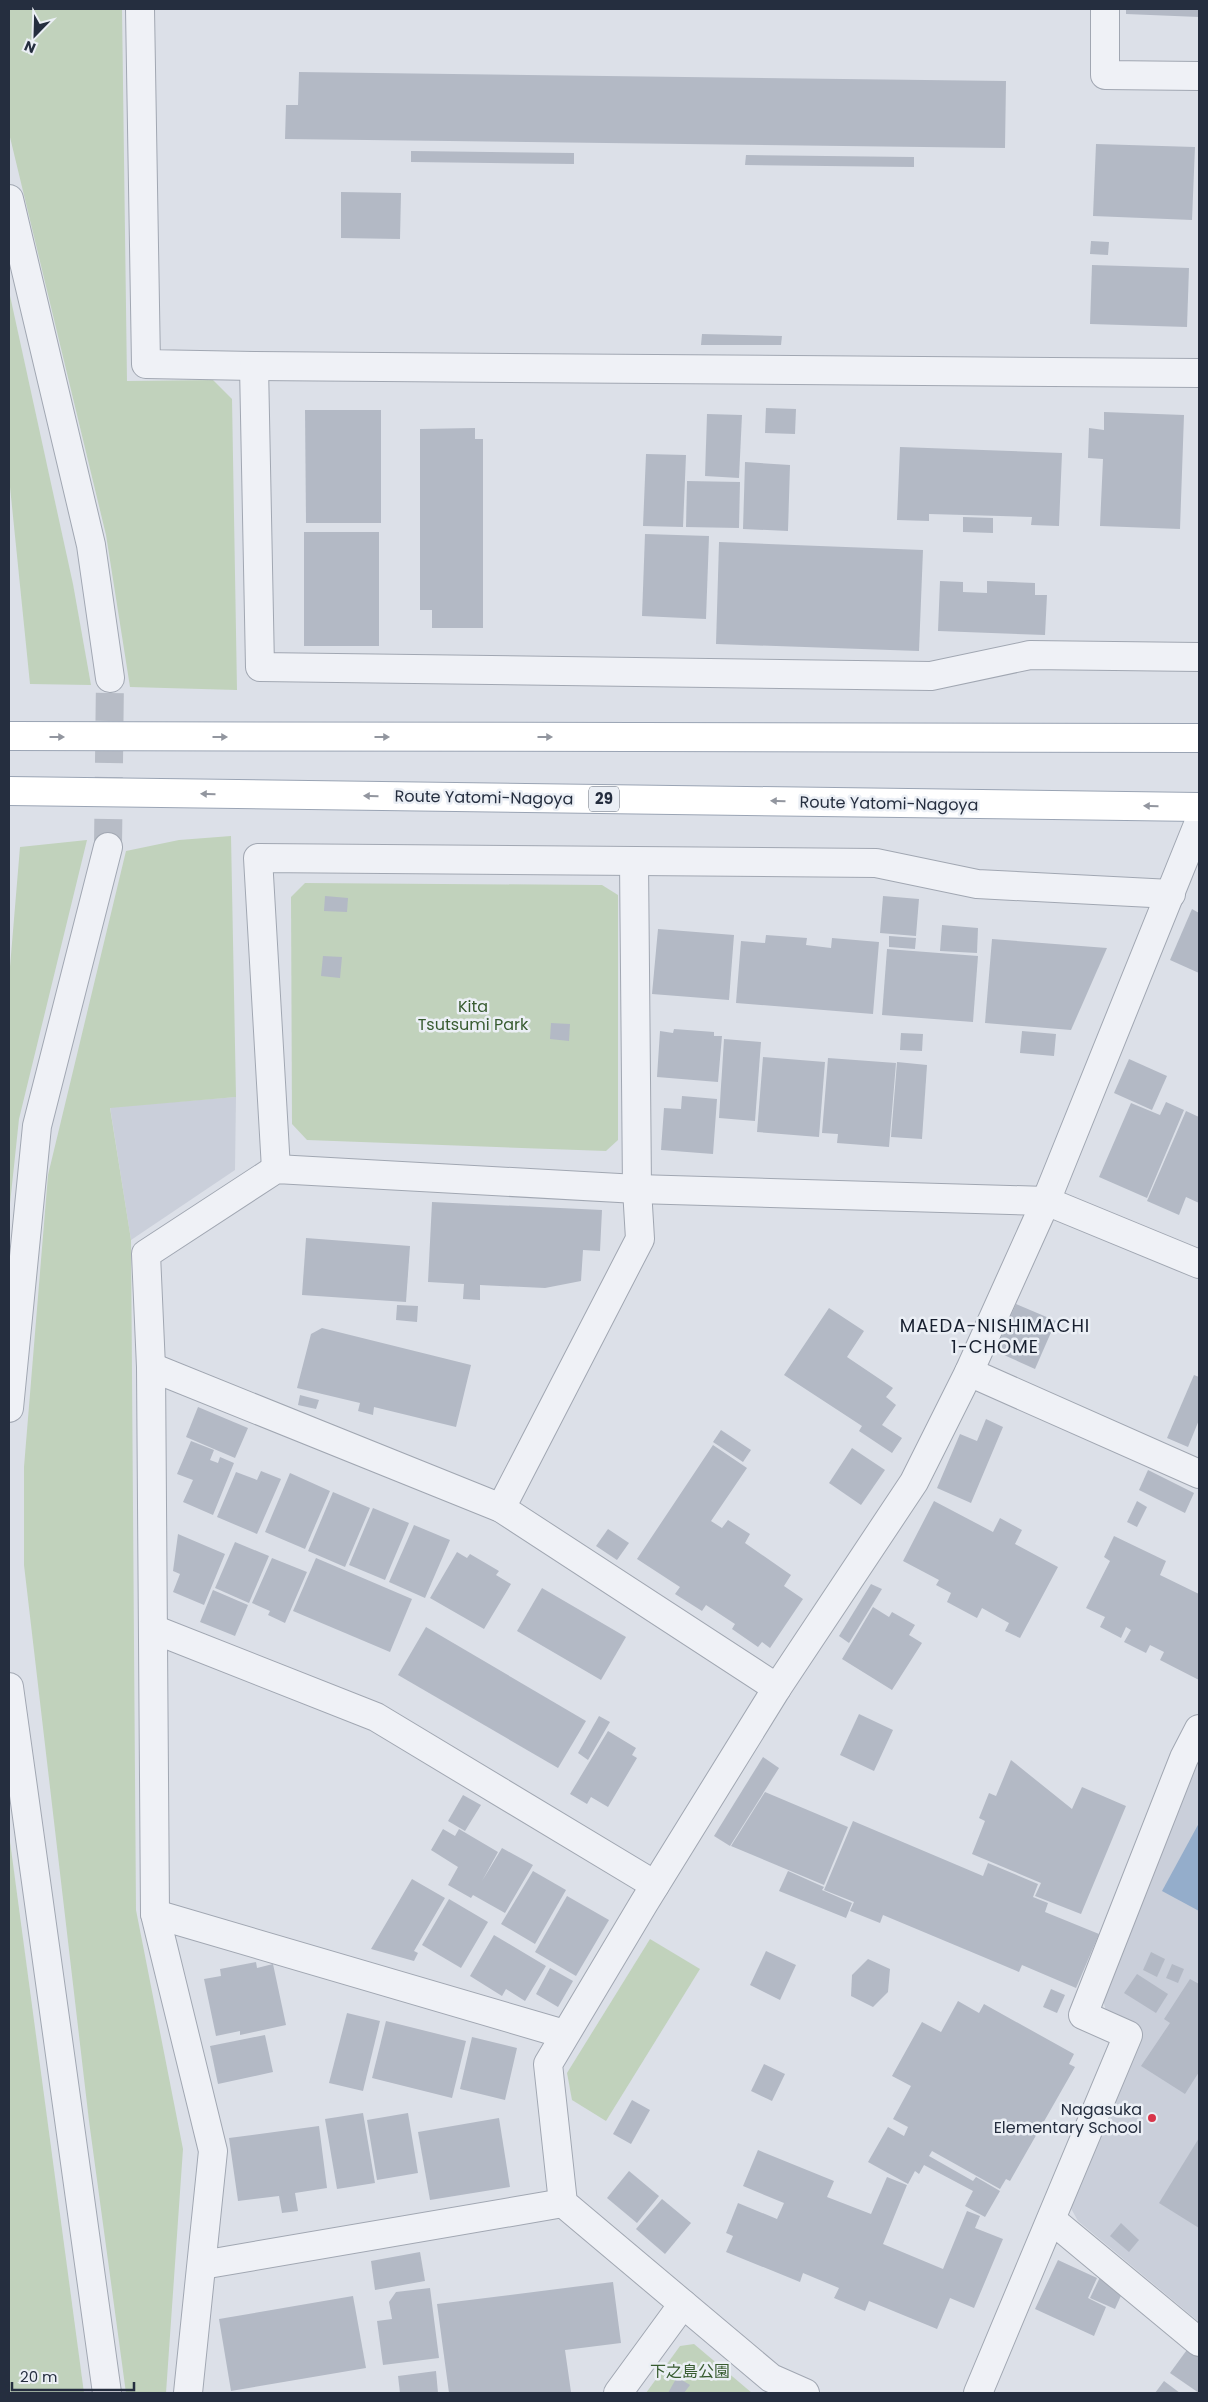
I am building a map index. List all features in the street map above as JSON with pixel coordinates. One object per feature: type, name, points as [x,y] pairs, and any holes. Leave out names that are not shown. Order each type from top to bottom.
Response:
[{"type":"main road","points":[[9,736],[1199,738]]},
{"type":"main road","name":"Route Yatomi-Nagoya","points":[[9,791],[1199,807]]},
{"type":"street","points":[[140,9],[146,364],[1199,373]]},
{"type":"street","points":[[1105,9],[1105,75],[1199,76]]},
{"type":"street","points":[[9,199],[91,545],[110,678]]},
{"type":"street","points":[[254,366],[260,667],[931,676],[1030,655],[1199,657]]},
{"type":"street","points":[[805,2393],[771,2378],[564,2203],[548,2064],[564,2034],[777,1688],[914,1482],[969,1372],[1046,1201],[1199,822]]},
{"type":"street","points":[[9,1408],[37,1126],[108,848]]},
{"type":"street","points":[[276,1169],[258,858],[876,864],[977,884],[1171,894]]},
{"type":"street","points":[[501,1508],[640,1239],[637,1189],[634,861]]},
{"type":"street","points":[[188,2393],[213,2151],[156,1914],[151,1367],[146,1254],[276,1169],[637,1189],[1046,1201],[1199,1264]]},
{"type":"street","points":[[151,1367],[501,1508],[777,1688]]},
{"type":"street","points":[[969,1372],[1199,1474]]},
{"type":"street","points":[[153,1629],[376,1717],[655,1885]]},
{"type":"street","points":[[9,1687],[107,2393]]},
{"type":"street","points":[[978,2393],[1128,2035],[1084,2015],[1184,1758],[1199,1729]]},
{"type":"street","points":[[156,1914],[564,2034]]},
{"type":"street","points":[[202,2265],[564,2203]]},
{"type":"street","points":[[1052,2220],[1199,2342]]},
{"type":"street","points":[[618,2393],[683,2304]]},
{"type":"shaded area","points":[[236,1097],[235,1170],[131,1240],[110,1107]]},
{"type":"shaded area","name":"Nagasuka Elementary School","points":[[1199,1745],[1199,2322],[1078,2221],[1068,2203],[1143,2033],[1107,2015],[1102,1996]]},
{"type":"green space","points":[[9,9],[122,9],[127,381],[213,380],[232,399],[237,690],[130,687],[106,535],[9,133]]},
{"type":"green space","points":[[9,291],[73,584],[91,685],[30,684],[9,477]]},
{"type":"green space","points":[[231,836],[236,1097],[110,1108],[131,1240],[136,1910],[183,2149],[166,2393],[126,2393],[89,2121],[24,1565],[24,1467],[48,1175],[126,851],[179,840]]},
{"type":"green space","points":[[87,840],[19,1119],[9,1213],[9,979],[20,847]]},
{"type":"green space","name":"Kita Tsutsumi Park","points":[[305,883],[602,885],[618,895],[618,1140],[606,1151],[307,1140],[292,1124],[291,897]]},
{"type":"green space","points":[[9,1834],[84,2393],[9,2393]]},
{"type":"green space","points":[[650,1939],[700,1969],[606,2121],[572,2100],[567,2073]]},
{"type":"green space","name":"下之島公園","points":[[694,2344],[752,2393],[646,2393],[680,2346]]},
{"type":"water","points":[[1199,1823],[1199,1911],[1162,1891]]},
{"type":"building","points":[[1126,9],[1199,9],[1199,17],[1126,14]]},
{"type":"building","points":[[299,72],[1006,81],[1005,148],[285,139],[286,105],[298,105]]},
{"type":"building","points":[[1096,144],[1195,147],[1192,220],[1093,216]]},
{"type":"building","points":[[411,151],[574,153],[574,164],[411,162]]},
{"type":"building","points":[[746,155],[914,157],[914,167],[745,165]]},
{"type":"building","points":[[341,192],[401,193],[400,239],[341,238]]},
{"type":"building","points":[[1091,241],[1109,242],[1108,255],[1090,254]]},
{"type":"building","points":[[1092,265],[1189,268],[1187,327],[1090,324]]},
{"type":"building","points":[[702,334],[782,336],[781,345],[701,345]]},
{"type":"building","points":[[766,408],[796,409],[795,434],[765,433]]},
{"type":"building","points":[[305,410],[381,410],[381,523],[306,523]]},
{"type":"building","points":[[1104,412],[1184,415],[1180,529],[1100,526],[1103,459],[1088,458],[1089,428],[1104,430]]},
{"type":"building","points":[[707,414],[742,415],[739,478],[705,476]]},
{"type":"building","points":[[475,428],[475,439],[483,439],[483,628],[432,628],[432,610],[420,610],[420,429]]},
{"type":"building","points":[[900,447],[1062,453],[1059,526],[1031,525],[1032,517],[929,514],[929,521],[897,520]]},
{"type":"building","points":[[646,454],[686,455],[683,527],[643,526]]},
{"type":"building","points":[[745,462],[790,465],[788,531],[743,529]]},
{"type":"building","points":[[687,481],[740,482],[739,528],[686,527]]},
{"type":"building","points":[[963,517],[993,518],[993,533],[963,532]]},
{"type":"building","points":[[304,532],[379,532],[379,646],[304,646]]},
{"type":"building","points":[[645,534],[709,536],[706,619],[642,616]]},
{"type":"building","points":[[719,542],[923,550],[919,651],[716,644]]},
{"type":"building","points":[[940,581],[963,582],[963,592],[987,593],[987,581],[1035,583],[1035,595],[1047,595],[1045,635],[938,631]]},
{"type":"building","points":[[325,896],[348,898],[347,912],[324,911]]},
{"type":"building","points":[[883,896],[919,899],[916,936],[880,933]]},
{"type":"building","points":[[1192,909],[1199,913],[1199,973],[1170,960]]},
{"type":"building","points":[[942,925],[978,928],[977,953],[940,951]]},
{"type":"building","points":[[658,929],[734,935],[729,1000],[652,994]]},
{"type":"building","points":[[766,935],[807,938],[806,945],[831,948],[832,938],[879,942],[873,1014],[736,1003],[741,941],[765,943]]},
{"type":"building","points":[[889,936],[916,938],[915,949],[889,947]]},
{"type":"building","points":[[992,939],[1107,948],[1071,1030],[985,1023]]},
{"type":"building","points":[[887,949],[978,956],[973,1022],[882,1015]]},
{"type":"building","points":[[323,956],[342,957],[340,978],[321,976]]},
{"type":"building","points":[[551,1023],[570,1024],[569,1041],[550,1039]]},
{"type":"building","points":[[674,1029],[714,1032],[714,1036],[722,1036],[718,1082],[657,1077],[660,1031],[673,1033]]},
{"type":"building","points":[[1022,1031],[1056,1034],[1054,1056],[1020,1053]]},
{"type":"building","points":[[901,1033],[923,1034],[922,1051],[900,1050]]},
{"type":"building","points":[[724,1039],[761,1042],[755,1121],[719,1118]]},
{"type":"building","points":[[763,1057],[825,1062],[819,1137],[757,1132]]},
{"type":"building","points":[[828,1058],[896,1063],[889,1147],[837,1143],[838,1134],[822,1133]]},
{"type":"building","points":[[1129,1059],[1167,1076],[1152,1110],[1114,1093]]},
{"type":"building","points":[[897,1062],[927,1065],[922,1139],[891,1137]]},
{"type":"building","points":[[682,1096],[717,1099],[713,1154],[661,1150],[664,1108],[681,1109]]},
{"type":"building","points":[[1166,1102],[1184,1110],[1147,1198],[1099,1177],[1131,1103],[1160,1115]]},
{"type":"building","points":[[1186,1111],[1199,1117],[1199,1203],[1186,1197],[1179,1215],[1147,1201]]},
{"type":"building","points":[[432,1202],[602,1210],[600,1251],[583,1250],[581,1281],[545,1288],[480,1285],[480,1300],[463,1299],[464,1284],[428,1282]]},
{"type":"building","points":[[306,1238],[410,1246],[406,1302],[302,1295]]},
{"type":"building","points":[[1016,1304],[1056,1321],[1035,1369],[995,1351]]},
{"type":"building","points":[[397,1305],[418,1306],[417,1322],[396,1320]]},
{"type":"building","points":[[829,1308],[864,1331],[847,1357],[893,1388],[886,1397],[896,1405],[882,1425],[902,1438],[892,1453],[859,1431],[862,1426],[784,1375]]},
{"type":"building","points":[[322,1328],[471,1365],[456,1427],[374,1407],[373,1415],[358,1411],[360,1403],[297,1388],[311,1334]]},
{"type":"building","points":[[1194,1375],[1199,1377],[1199,1420],[1188,1447],[1167,1438]]},
{"type":"building","points":[[300,1395],[319,1400],[316,1409],[298,1405]]},
{"type":"building","points":[[198,1407],[248,1428],[235,1458],[186,1437]]},
{"type":"building","points":[[986,1419],[1003,1427],[971,1503],[937,1488],[960,1434],[977,1441]]},
{"type":"building","points":[[721,1430],[751,1450],[743,1462],[713,1442]]},
{"type":"building","points":[[191,1441],[214,1450],[210,1460],[218,1463],[220,1457],[234,1463],[213,1515],[183,1502],[193,1480],[177,1474]]},
{"type":"building","points":[[713,1445],[747,1468],[711,1521],[722,1528],[728,1520],[750,1534],[745,1543],[791,1575],[784,1586],[803,1599],[770,1648],[762,1642],[758,1647],[732,1629],[735,1624],[706,1605],[702,1611],[675,1594],[680,1587],[637,1559]]},
{"type":"building","points":[[852,1448],[885,1470],[861,1505],[829,1483]]},
{"type":"building","points":[[1148,1470],[1194,1493],[1185,1513],[1139,1490]]},
{"type":"building","points":[[261,1471],[281,1479],[257,1534],[217,1517],[236,1472],[257,1480]]},
{"type":"building","points":[[290,1473],[330,1491],[305,1549],[265,1532]]},
{"type":"building","points":[[333,1492],[370,1508],[345,1567],[308,1551]]},
{"type":"building","points":[[934,1501],[993,1532],[1000,1518],[1022,1530],[1015,1544],[1058,1567],[1020,1638],[1005,1631],[1009,1623],[982,1608],[977,1618],[947,1602],[951,1593],[936,1585],[939,1580],[903,1561]]},
{"type":"building","points":[[1137,1501],[1147,1507],[1137,1527],[1127,1522]]},
{"type":"building","points":[[373,1508],[409,1523],[385,1580],[349,1565]]},
{"type":"building","points":[[414,1525],[450,1540],[425,1598],[389,1582]]},
{"type":"building","points":[[608,1529],[629,1543],[617,1560],[596,1546]]},
{"type":"building","points":[[178,1534],[225,1554],[204,1605],[173,1592],[180,1574],[173,1571]]},
{"type":"building","points":[[1114,1536],[1166,1561],[1160,1575],[1199,1594],[1199,1680],[1160,1660],[1164,1652],[1150,1645],[1146,1653],[1124,1642],[1131,1630],[1126,1627],[1121,1638],[1100,1627],[1105,1617],[1086,1608],[1110,1561],[1104,1557]]},
{"type":"building","points":[[235,1542],[269,1556],[249,1603],[215,1588]]},
{"type":"building","points":[[457,1552],[467,1558],[470,1554],[499,1571],[496,1575],[511,1584],[484,1629],[430,1598]]},
{"type":"building","points":[[272,1558],[307,1572],[285,1623],[268,1615],[270,1611],[252,1603]]},
{"type":"building","points":[[316,1558],[412,1599],[390,1652],[293,1611]]},
{"type":"building","points":[[871,1584],[882,1589],[849,1643],[839,1636]]},
{"type":"building","points":[[542,1588],[626,1637],[601,1680],[517,1631]]},
{"type":"building","points":[[213,1590],[248,1605],[235,1636],[200,1622]]},
{"type":"building","points":[[873,1607],[889,1617],[892,1612],[915,1625],[909,1635],[922,1643],[892,1690],[842,1659]]},
{"type":"building","points":[[426,1627],[586,1721],[558,1768],[398,1675]]},
{"type":"building","points":[[859,1714],[893,1730],[874,1771],[840,1755]]},
{"type":"building","points":[[599,1716],[610,1722],[588,1760],[578,1753]]},
{"type":"building","points":[[608,1731],[636,1748],[632,1755],[637,1758],[608,1807],[591,1797],[587,1804],[570,1794]]},
{"type":"building","points":[[763,1757],[779,1768],[730,1846],[714,1836]]},
{"type":"building","points":[[1011,1760],[1072,1809],[1082,1787],[1126,1806],[1081,1914],[1035,1896],[1041,1883],[972,1854],[985,1821],[979,1818],[989,1793],[996,1796]]},
{"type":"building","points":[[765,1792],[848,1827],[824,1885],[731,1846]]},
{"type":"building","points":[[463,1795],[481,1805],[465,1831],[448,1821]]},
{"type":"building","points":[[853,1821],[983,1876],[988,1863],[1038,1884],[1033,1897],[1048,1903],[1045,1912],[1099,1934],[1076,1988],[1022,1965],[1019,1972],[883,1915],[880,1923],[850,1911],[854,1902],[824,1890]]},
{"type":"building","points":[[443,1829],[455,1836],[459,1829],[498,1852],[482,1881],[502,1848],[533,1865],[505,1913],[473,1895],[471,1898],[448,1885],[458,1867],[431,1850]]},
{"type":"building","points":[[533,1871],[566,1890],[535,1944],[501,1924]]},
{"type":"building","points":[[788,1871],[824,1887],[822,1890],[852,1903],[846,1918],[779,1891]]},
{"type":"building","points":[[412,1879],[445,1898],[414,1951],[418,1953],[414,1961],[371,1949]]},
{"type":"building","points":[[567,1896],[609,1920],[576,1976],[535,1952]]},
{"type":"building","points":[[449,1899],[488,1922],[461,1968],[422,1945]]},
{"type":"building","points":[[494,1935],[546,1966],[525,2001],[506,1989],[502,1996],[470,1976]]},
{"type":"building","points":[[766,1951],[796,1965],[780,2000],[750,1985]]},
{"type":"building","points":[[1151,1952],[1165,1959],[1157,1977],[1143,1970]]},
{"type":"building","points":[[868,1959],[890,1969],[888,1992],[873,2007],[851,1996],[852,1975]]},
{"type":"building","points":[[256,1962],[257,1968],[273,1964],[286,2025],[240,2035],[240,2031],[216,2036],[204,1979],[221,1976],[220,1969]]},
{"type":"building","points":[[1172,1964],[1184,1969],[1178,1983],[1166,1978]]},
{"type":"building","points":[[550,1968],[573,1981],[558,2007],[536,1994]]},
{"type":"building","points":[[1137,1974],[1168,1994],[1156,2013],[1124,1993]]},
{"type":"building","points":[[1190,1979],[1199,1984],[1199,2072],[1185,2094],[1141,2066],[1170,2023],[1164,2019]]},
{"type":"building","points":[[1051,1989],[1065,1995],[1057,2013],[1043,2007]]},
{"type":"building","points":[[958,2001],[979,2013],[984,2004],[1074,2054],[1069,2064],[1075,2067],[1010,2181],[1006,2179],[1000,2189],[932,2151],[929,2156],[973,2181],[976,2177],[1000,2191],[985,2217],[965,2206],[973,2191],[924,2165],[919,2174],[915,2171],[908,2184],[868,2162],[888,2127],[904,2136],[908,2127],[893,2119],[911,2086],[892,2076],[922,2022],[941,2032]]},
{"type":"building","points":[[347,2013],[380,2021],[363,2091],[329,2083]]},
{"type":"building","points":[[386,2021],[466,2041],[452,2098],[372,2078]]},
{"type":"building","points":[[265,2035],[273,2072],[218,2084],[210,2046]]},
{"type":"building","points":[[472,2037],[517,2048],[505,2100],[460,2089]]},
{"type":"building","points":[[764,2064],[785,2074],[772,2101],[751,2091]]},
{"type":"building","points":[[632,2100],[650,2110],[631,2144],[613,2134]]},
{"type":"building","points":[[363,2113],[375,2183],[337,2189],[325,2119]]},
{"type":"building","points":[[408,2113],[418,2173],[377,2180],[367,2120]]},
{"type":"building","points":[[499,2118],[510,2187],[430,2200],[418,2132]]},
{"type":"building","points":[[319,2126],[327,2188],[295,2193],[298,2211],[282,2213],[279,2196],[238,2201],[229,2138]]},
{"type":"building","points":[[1199,2138],[1199,2228],[1159,2203]]},
{"type":"building","points":[[758,2150],[834,2181],[827,2197],[871,2214],[887,2177],[907,2185],[883,2244],[943,2269],[967,2211],[980,2216],[975,2228],[1003,2239],[974,2308],[950,2298],[937,2329],[869,2301],[865,2311],[834,2298],[839,2288],[803,2273],[800,2282],[726,2252],[733,2236],[726,2233],[738,2203],[777,2219],[784,2203],[743,2186]]},
{"type":"building","points":[[629,2171],[659,2196],[637,2223],[607,2198]]},
{"type":"building","points":[[662,2199],[691,2223],[665,2254],[636,2229]]},
{"type":"building","points":[[1121,2223],[1139,2240],[1129,2252],[1110,2236]]},
{"type":"building","points":[[420,2252],[425,2281],[375,2290],[371,2261]]},
{"type":"building","points":[[1058,2260],[1097,2278],[1088,2298],[1106,2307],[1094,2336],[1035,2309]]},
{"type":"building","points":[[1101,2275],[1124,2289],[1115,2309],[1090,2298]]},
{"type":"building","points":[[613,2282],[621,2343],[565,2350],[571,2392],[449,2393],[437,2304]]},
{"type":"building","points":[[430,2288],[439,2358],[383,2365],[377,2321],[392,2319],[389,2302],[396,2292]]},
{"type":"building","points":[[353,2296],[366,2368],[231,2391],[219,2319]]},
{"type":"building","points":[[1189,2347],[1199,2355],[1199,2393],[1170,2373]]},
{"type":"building","points":[[436,2371],[438,2393],[400,2393],[398,2376]]},
{"type":"building","points":[[677,2377],[690,2385],[684,2393],[668,2393]]},
{"type":"building","points":[[1164,2381],[1180,2393],[1155,2393]]},
{"type":"tunnel","points":[[108,847],[110,678]]},
{"type":"place","name":"Nagasuka Elementary School","points":[[1152,2118]]},
{"type":"district","name":"MAEDA-NISHIMACHI 1-CHOME","points":[[995,1336]]}]
